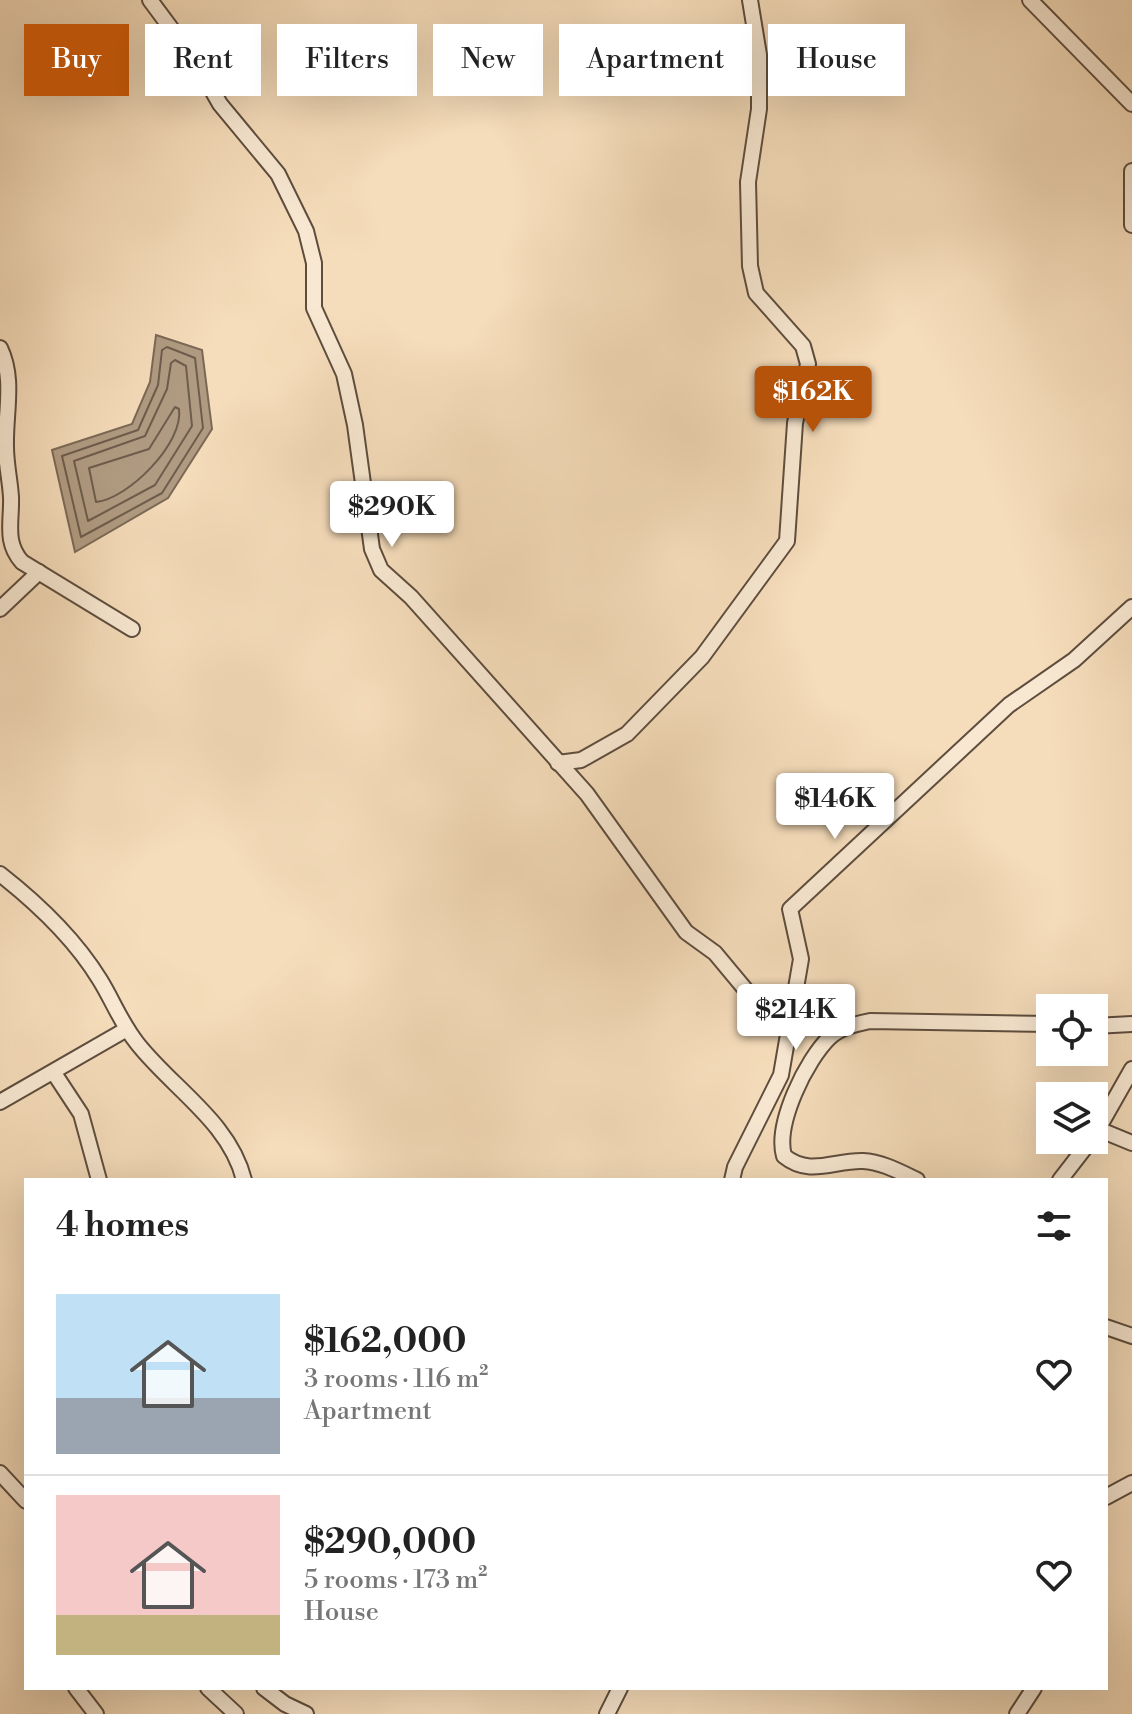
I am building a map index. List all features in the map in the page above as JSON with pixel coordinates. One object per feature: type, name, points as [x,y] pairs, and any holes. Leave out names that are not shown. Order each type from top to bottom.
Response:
[{"type":"street","points":[[150,0],[196,62],[220,104],[278,174],[306,231],[314,263],[314,308],[346,382],[360,449],[372,549],[381,570],[411,597],[609,823],[686,932],[715,953],[737,983],[762,1006],[790,1025]]},
{"type":"street","points":[[558,763],[581,760],[627,734],[702,657],[787,541],[795,423],[808,364],[803,346],[756,293],[750,266],[748,182],[759,109],[759,69],[750,0]]},
{"type":"street","points":[[1030,0],[1132,104]]},
{"type":"street","points":[[1132,171],[1132,225]]},
{"type":"street","points":[[0,348],[10,380],[3,427],[11,498],[9,536],[15,554],[132,629]]},
{"type":"street","points":[[0,609],[39,572]]},
{"type":"street","points":[[732,1178],[781,1075],[801,959],[790,909],[1009,705],[1074,660],[1132,607]]},
{"type":"street","points":[[0,874],[30,898],[60,931],[99,979],[127,1029],[229,1141],[243,1178]]},
{"type":"street","points":[[913,1178],[882,1164],[862,1161],[831,1167],[798,1167],[784,1156],[787,1120],[799,1081],[831,1036],[844,1028],[870,1021],[1036,1024]]},
{"type":"street","points":[[1108,1025],[1132,1024]]},
{"type":"street","points":[[0,1102],[127,1029]]},
{"type":"street","points":[[1108,1111],[1132,1069]]},
{"type":"street","points":[[54,1073],[81,1114],[98,1178]]},
{"type":"street","points":[[1108,1138],[1132,1143]]},
{"type":"street","points":[[1062,1178],[1080,1154]]},
{"type":"street","points":[[1108,1328],[1132,1336]]},
{"type":"street","points":[[0,1473],[24,1499]]},
{"type":"street","points":[[1108,1496],[1132,1483]]},
{"type":"street","points":[[78,1690],[96,1714]]},
{"type":"street","points":[[210,1690],[236,1714]]},
{"type":"street","points":[[267,1690],[306,1714]]},
{"type":"street","points":[[607,1714],[619,1690]]},
{"type":"street","points":[[1017,1714],[1033,1690]]},
{"type":"water","points":[[156,335],[202,350],[212,429],[168,498],[75,552],[52,450],[132,424],[150,382]]}]
